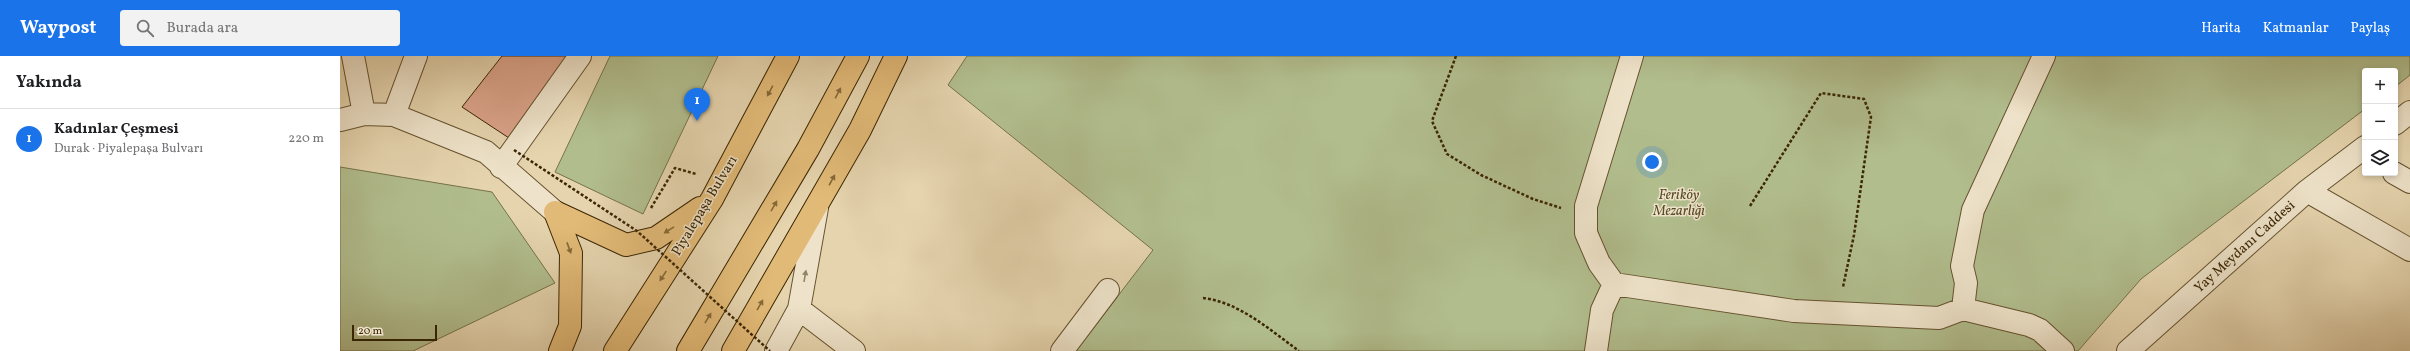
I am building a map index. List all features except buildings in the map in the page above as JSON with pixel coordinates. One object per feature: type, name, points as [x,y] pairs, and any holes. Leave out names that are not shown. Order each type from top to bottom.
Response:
[{"type":"main road","name":"Piyalepaşa Bulvarı","points":[[615,351],[712,199],[788,56]]},
{"type":"main road","points":[[688,351],[804,156],[858,56]]},
{"type":"main road","points":[[733,351],[817,208],[860,130],[896,56]]},
{"type":"main road","points":[[860,130],[913,56]]},
{"type":"main road","points":[[555,212],[626,245],[656,238],[712,199]]},
{"type":"main road","points":[[555,212],[571,253],[570,326],[560,351]]},
{"type":"street","points":[[394,115],[416,56]]},
{"type":"street","points":[[508,158],[580,56]]},
{"type":"street","points":[[1632,56],[1586,206],[1586,233],[1599,263],[1614,284],[1794,311],[1940,318],[1963,309],[2029,325],[2040,330],[2063,351]]},
{"type":"street","points":[[1963,309],[1966,283],[1962,266],[1973,210],[2044,56]]},
{"type":"street","points":[[350,57],[364,114]]},
{"type":"street","points":[[2398,122],[2410,112]]},
{"type":"street","points":[[340,120],[364,114],[394,115],[486,152],[508,158],[555,212]]},
{"type":"street","name":"Yay Meydanı Caddesi","points":[[2128,351],[2307,191],[2362,152]]},
{"type":"street","points":[[2398,175],[2410,182]]},
{"type":"street","points":[[2307,191],[2410,250]]},
{"type":"street","points":[[776,351],[800,309],[817,208]]},
{"type":"street","points":[[1596,351],[1602,310],[1614,284]]},
{"type":"street","points":[[1062,351],[1108,290]]},
{"type":"street","points":[[800,309],[854,351]]},
{"type":"path","points":[[1456,56],[1432,121],[1447,154],[1480,175],[1533,199],[1586,217]]},
{"type":"path","points":[[1750,206],[1821,93],[1864,99],[1871,116],[1854,235],[1838,313]]},
{"type":"path","points":[[508,158],[637,231],[770,351]]},
{"type":"path","points":[[648,212],[675,168]]},
{"type":"path","points":[[637,231],[641,225]]},
{"type":"path","points":[[1203,298],[1219,300],[1259,322],[1299,351]]},
{"type":"green space","points":[[610,56],[718,56],[643,214],[555,172]]},
{"type":"green space","name":"Feriköy Mezarlığı","points":[[967,56],[2410,56],[2410,75],[2398,85],[2398,68],[2362,68],[2362,111],[2141,279],[2078,351],[1076,351],[1153,250],[948,85]]},
{"type":"green space","points":[[340,167],[492,192],[555,283],[413,351],[340,351]]},
{"type":"place","name":"Kadınlar Çeşmesi","points":[[697,121]]}]
